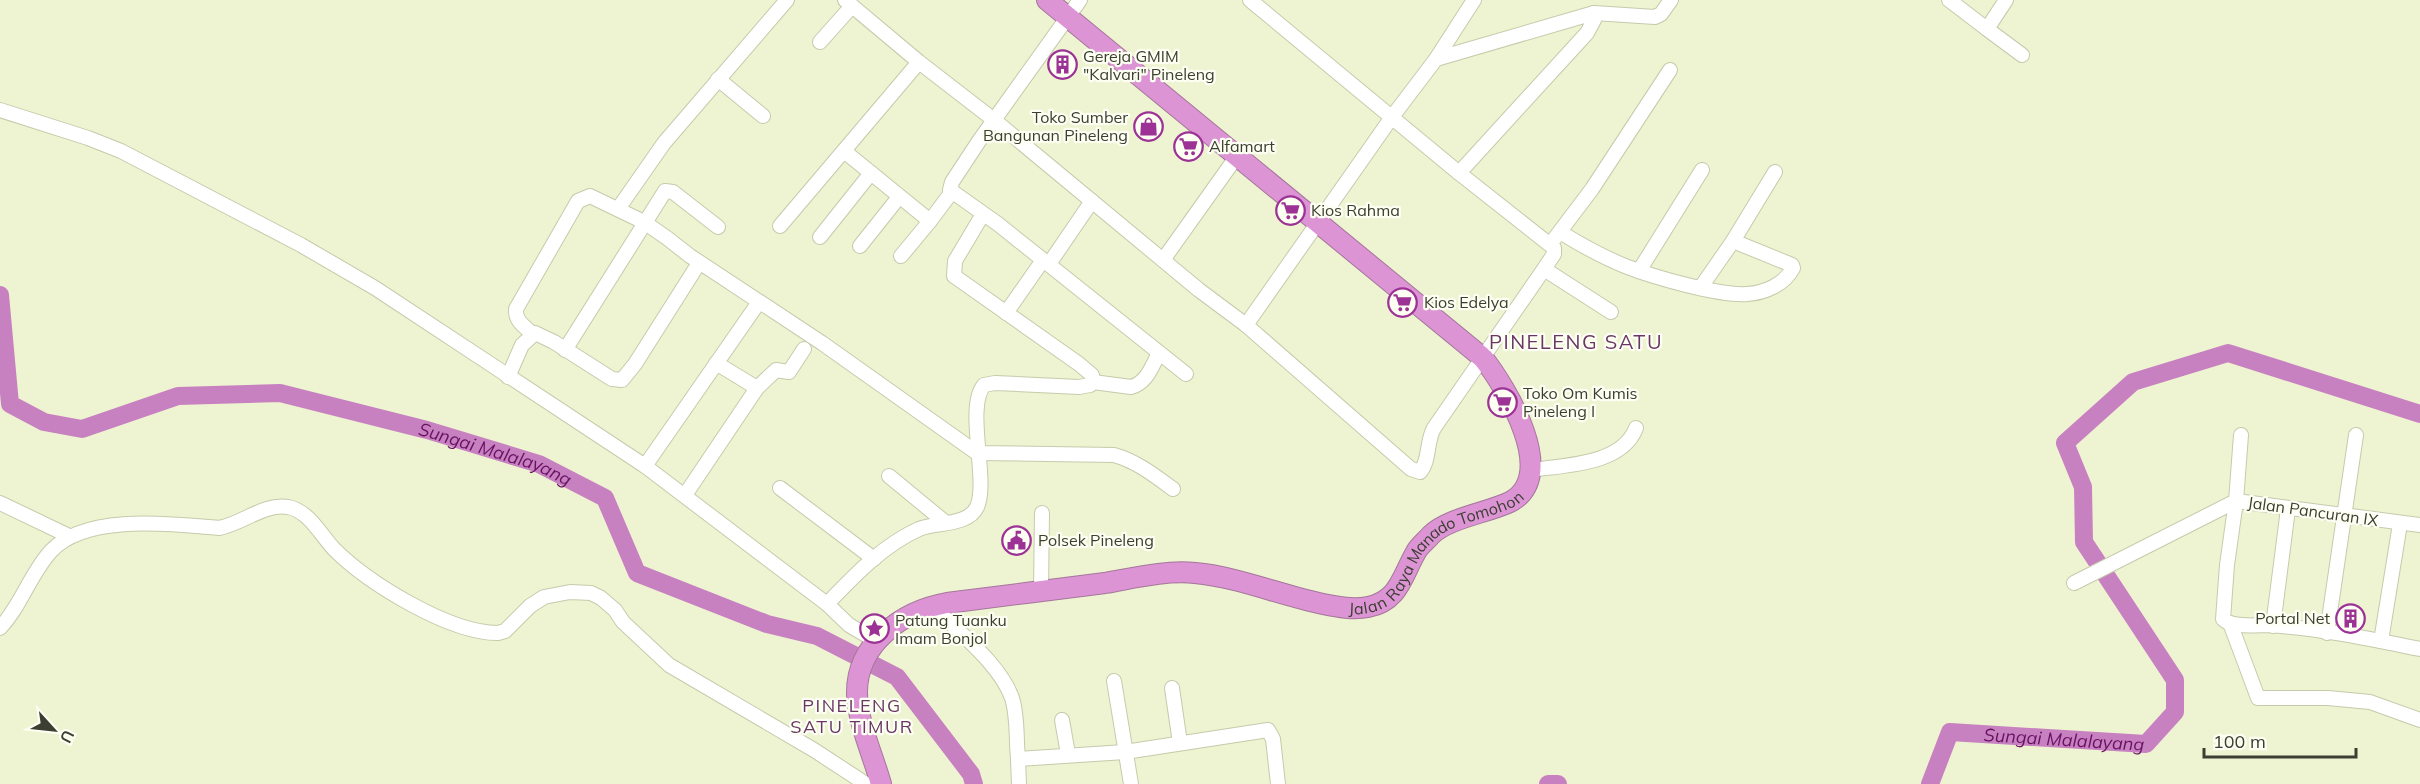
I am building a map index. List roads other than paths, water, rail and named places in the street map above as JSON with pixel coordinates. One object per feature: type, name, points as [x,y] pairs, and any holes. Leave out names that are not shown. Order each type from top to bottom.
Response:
[{"type":"highway","name":"Jalan Raya Manado Tomohon","points":[[873,645],[890,628],[907,617],[933,606],[1190,573],[1234,580],[1290,597],[1332,605],[1355,609],[1373,606],[1389,599],[1396,592],[1417,550],[1435,531],[1512,501],[1524,488],[1531,470],[1528,448],[1511,401],[1498,376],[1483,358],[1047,0]]},
{"type":"highway","points":[[873,645],[861,672],[857,696],[861,719],[881,784]]},
{"type":"street","points":[[618,209],[664,143],[787,0]]},
{"type":"street","points":[[901,256],[951,193],[952,182],[1080,0]]},
{"type":"street","points":[[820,42],[848,3],[1245,325],[1365,430],[1417,472],[1422,471],[1429,438],[1434,428],[1554,254],[1554,248],[1250,0]]},
{"type":"street","points":[[1245,325],[1317,221],[1436,59],[1474,0]]},
{"type":"street","points":[[1436,59],[1594,14],[1655,17],[1661,14],[1671,0]]},
{"type":"street","points":[[1949,0],[2022,55]]},
{"type":"street","points":[[1987,29],[2006,0]]},
{"type":"street","points":[[1460,173],[1587,33],[1594,20],[1594,14]]},
{"type":"street","points":[[780,226],[919,62]]},
{"type":"street","points":[[1550,244],[1612,161],[1670,70]]},
{"type":"street","points":[[718,79],[763,116]]},
{"type":"street","points":[[0,110],[109,146],[301,245],[375,288],[645,466],[826,604],[873,645]]},
{"type":"street","points":[[844,151],[930,220]]},
{"type":"street","points":[[1163,260],[1237,156]]},
{"type":"street","points":[[1640,272],[1702,170]]},
{"type":"street","points":[[1701,287],[1776,172]]},
{"type":"street","points":[[820,237],[871,173]]},
{"type":"street","points":[[565,350],[665,190],[718,227]]},
{"type":"street","points":[[951,193],[983,214],[1046,262],[1186,374]]},
{"type":"street","points":[[699,263],[635,364],[622,380],[612,379],[540,335],[532,334],[517,319],[516,309],[578,201],[590,196],[644,222],[699,263],[822,343],[977,453],[1113,455],[1125,458],[1142,467],[1173,489]]},
{"type":"street","points":[[860,246],[899,196]]},
{"type":"street","points":[[1006,314],[1092,201]]},
{"type":"street","points":[[983,214],[956,261],[954,276],[1089,371],[1093,382]]},
{"type":"street","points":[[1560,232],[1601,255],[1640,272],[1733,294],[1752,294],[1782,284],[1793,268],[1791,264],[1733,241]]},
{"type":"street","points":[[1544,269],[1611,312]]},
{"type":"street","points":[[645,466],[759,303]]},
{"type":"street","points":[[508,377],[518,351],[532,334]]},
{"type":"street","points":[[685,495],[757,388],[776,370],[789,372],[804,349]]},
{"type":"street","points":[[826,604],[874,559],[911,534],[924,528],[964,519],[976,508],[980,490],[977,453],[978,396],[984,385],[995,383],[1079,387],[1090,385],[1093,382],[1137,385],[1145,380],[1159,353]]},
{"type":"street","points":[[717,363],[757,388]]},
{"type":"street","points":[[1531,470],[1603,457],[1627,444],[1636,428]]},
{"type":"street","points":[[2074,583],[2236,501],[2241,435]]},
{"type":"street","points":[[2327,633],[2356,435]]},
{"type":"street","points":[[889,476],[946,523]]},
{"type":"street","points":[[780,488],[874,559]]},
{"type":"street","name":"Jalan Pancuran IX","points":[[2230,623],[2223,619],[2227,565],[2236,501],[2420,525]]},
{"type":"street","points":[[0,503],[69,536]]},
{"type":"street","points":[[0,628],[50,552],[69,536],[101,527],[128,525],[219,528],[267,509],[287,507],[304,514],[335,550],[383,587],[449,623],[498,633],[506,631],[530,606],[544,597],[570,592],[591,593],[615,610],[623,622],[669,665],[814,750],[866,784]]},
{"type":"street","points":[[2273,626],[2288,509]]},
{"type":"street","points":[[1041,591],[1042,513]]},
{"type":"street","points":[[2381,641],[2400,524]]},
{"type":"street","points":[[933,606],[989,662],[1007,688],[1013,708],[1019,784]]},
{"type":"street","points":[[2420,649],[2327,633],[2230,623],[2258,698],[2328,698],[2370,702],[2420,720]]},
{"type":"street","points":[[1114,681],[1131,784]]},
{"type":"street","points":[[1172,688],[1180,743]]},
{"type":"street","points":[[1062,720],[1068,754]]},
{"type":"street","points":[[1018,759],[1125,752],[1268,730],[1273,739],[1278,784]]},
{"type":"waterway","name":"Sungai Malalayang","points":[[0,295],[10,404],[44,422],[82,429],[178,396],[280,393],[427,430],[539,464],[605,498],[637,573],[767,624],[817,636],[897,677],[971,774],[974,784]]},
{"type":"waterway","name":"Sungai Malalayang","points":[[1930,784],[1950,732],[2146,744],[2175,712],[2175,680],[2084,542],[2083,487],[2065,443],[2133,382],[2228,353],[2420,414]]},
{"type":"waterway","name":"Sungai Malalayang","points":[[1548,784],[1558,784]]},
{"type":"place","name":"Gereja GMIM \"Kalvari\" Pineleng","points":[[1062,65]]},
{"type":"place","name":"Toko Sumber Bangunan Pineleng","points":[[1149,126]]},
{"type":"place","name":"Alfamart","points":[[1188,146]]},
{"type":"place","name":"Kios Rahma","points":[[1290,210]]},
{"type":"place","name":"Kios Edelya","points":[[1403,302]]},
{"type":"place","name":"Toko Om Kumis Pineleng I","points":[[1502,402]]},
{"type":"place","name":"Polsek Pineleng","points":[[1017,540]]},
{"type":"place","name":"Portal Net","points":[[2351,618]]},
{"type":"place","name":"Patung Tuanku Imam Bonjol","points":[[874,629]]},
{"type":"district","name":"PINELENG SATU","points":[[1576,341]]},
{"type":"district","name":"PINELENG SATU TIMUR","points":[[852,715]]}]
